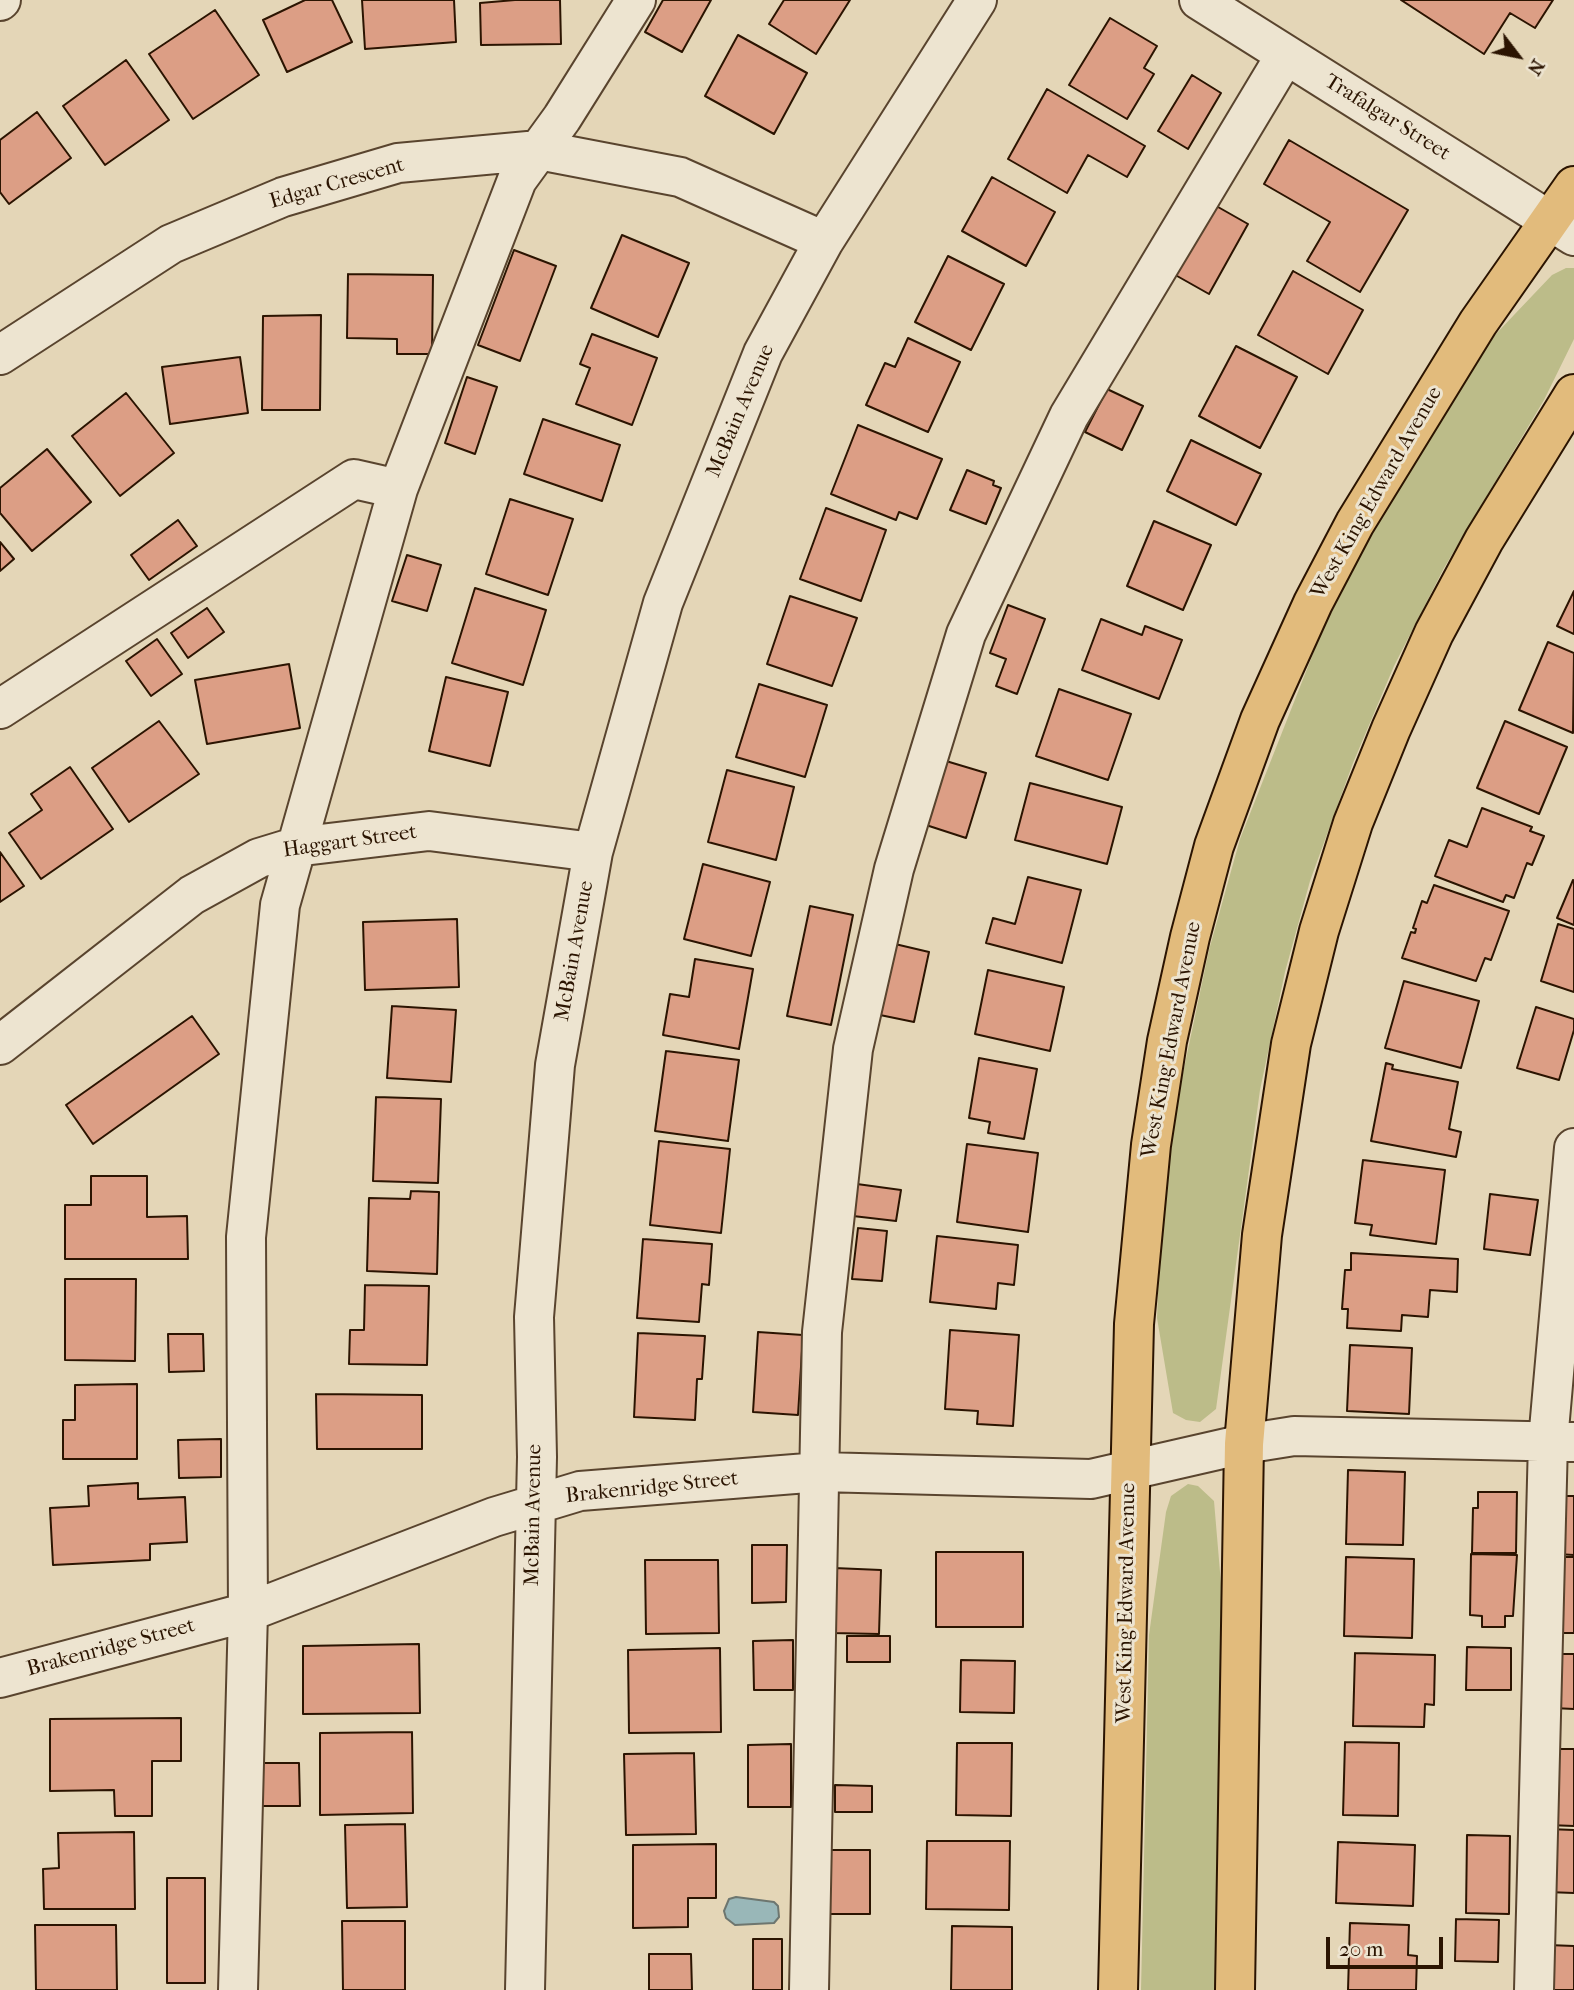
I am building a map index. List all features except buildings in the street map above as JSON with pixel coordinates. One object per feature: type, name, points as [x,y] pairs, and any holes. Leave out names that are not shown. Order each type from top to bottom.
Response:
[{"type":"main road","name":"West King Edward Avenue","points":[[1118,1990],[1134,1324],[1151,1145],[1170,1028],[1214,846],[1261,720],[1314,603],[1355,523],[1478,323],[1563,229],[1574,186]]},
{"type":"main road","points":[[1235,1990],[1244,1444],[1271,1159],[1291,1045],[1326,907],[1353,823],[1434,633],[1484,540],[1574,394]]},
{"type":"street","points":[[238,1990],[248,1612],[246,1237],[280,905],[398,489],[517,180],[636,0]]},
{"type":"street","name":"McBain Avenue","points":[[525,1990],[537,1457],[534,1317],[554,1078],[593,852],[663,603],[763,353],[824,241],[977,0]]},
{"type":"street","name":"Trafalgar Street","points":[[1199,0],[1563,229]]},
{"type":"street","points":[[809,1990],[822,1332],[853,1049],[894,869],[966,634],[1069,416],[1285,56]]},
{"type":"street","name":"Edgar Crescent","points":[[0,355],[171,244],[283,197],[398,163],[539,150],[680,177],[824,241]]},
{"type":"street","points":[[0,709],[354,479],[398,489]]},
{"type":"street","name":"Haggart Street","points":[[0,1045],[192,895],[259,858],[295,847],[429,831],[593,852]]},
{"type":"street","points":[[1534,1990],[1574,1148]]},
{"type":"street","name":"Brakenridge Street","points":[[0,1678],[248,1612],[494,1517],[580,1491],[820,1472],[1091,1479],[1244,1444],[1294,1436],[1561,1441]]},
{"type":"green space","points":[[1566,268],[1574,268],[1574,339],[1544,400],[1444,568],[1394,666],[1353,763],[1310,881],[1285,972],[1260,1090],[1216,1409],[1200,1422],[1186,1420],[1173,1413],[1157,1318],[1161,1216],[1179,1092],[1209,950],[1240,839],[1322,631],[1370,537],[1494,336],[1552,275]]},
{"type":"green space","points":[[1188,1484],[1198,1486],[1214,1501],[1224,1619],[1221,1990],[1141,1990],[1149,1635],[1166,1512],[1171,1496]]},
{"type":"water","points":[[736,1897],[774,1902],[778,1906],[779,1917],[774,1923],[735,1925],[726,1918],[724,1911],[729,1899]]}]
